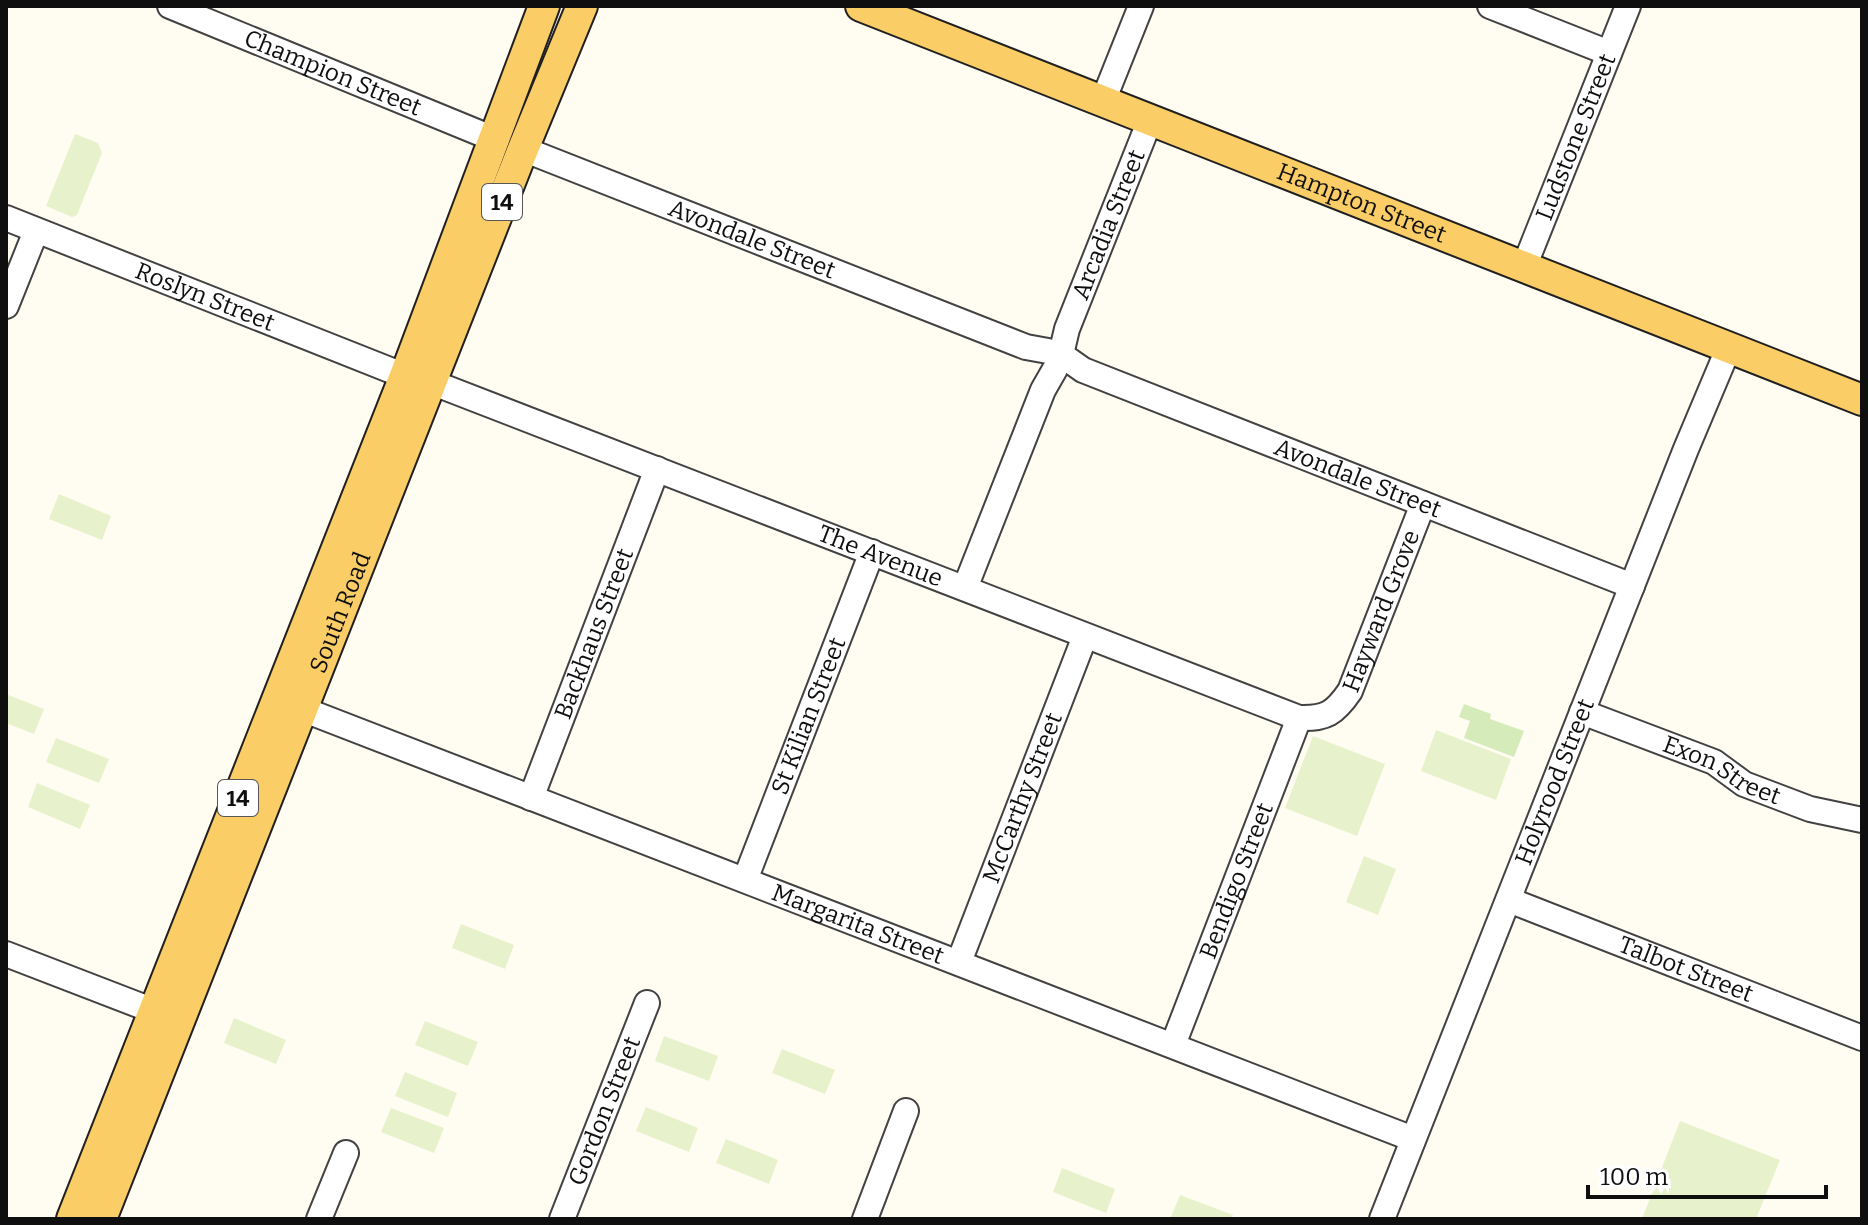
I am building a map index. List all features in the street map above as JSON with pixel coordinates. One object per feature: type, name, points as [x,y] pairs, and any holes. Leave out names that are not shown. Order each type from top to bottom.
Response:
[{"type":"main road","name":"Hampton Street","points":[[865,7],[1862,400]]},
{"type":"main road","name":"South Road","points":[[418,379],[494,139],[543,8]]},
{"type":"main road","points":[[543,8],[578,15]]},
{"type":"main road","name":"South Road","points":[[101,1219],[290,704],[418,379],[523,149],[578,15]]},
{"type":"main road","name":"South Road","points":[[72,1219],[154,1011],[290,704]]},
{"type":"street","name":"Champion Street","points":[[170,6],[494,139]]},
{"type":"street","points":[[1103,101],[1141,6]]},
{"type":"street","points":[[1490,6],[1609,53]]},
{"type":"street","name":"Ludstone Street","points":[[1524,267],[1628,6]]},
{"type":"street","name":"Arcadia Street","points":[[965,588],[1150,120]]},
{"type":"street","name":"Avondale Street","points":[[523,149],[1056,356],[1632,586]]},
{"type":"street","name":"Roslyn Street","points":[[6,218],[418,379]]},
{"type":"street","points":[[6,306],[36,231]]},
{"type":"street","name":"Holyrood Street","points":[[1382,1219],[1729,347]]},
{"type":"street","name":"The Avenue","points":[[418,379],[1299,718],[1316,719],[1331,713]]},
{"type":"street","name":"Backhaus Street","points":[[531,798],[657,469]]},
{"type":"street","name":"Hayward Grove","points":[[1331,713],[1350,691],[1423,504]]},
{"type":"street","name":"St Kilian Street","points":[[745,880],[872,552]]},
{"type":"street","name":"McCarthy Street","points":[[959,962],[1085,636]]},
{"type":"street","name":"Margarita Street","points":[[290,704],[1413,1139]]},
{"type":"street","name":"Exon Street","points":[[1582,712],[1714,762],[1744,784],[1810,809],[1862,820]]},
{"type":"street","name":"Bendigo Street","points":[[1173,1045],[1299,718]]},
{"type":"street","name":"Talbot Street","points":[[1509,900],[1862,1038]]},
{"type":"street","points":[[6,954],[154,1011]]},
{"type":"street","name":"Gordon Street","points":[[562,1219],[647,1003]]},
{"type":"street","points":[[865,1219],[906,1111]]},
{"type":"street","points":[[319,1219],[346,1153]]},
{"type":"green space","points":[[75,134],[98,143],[102,153],[77,215],[72,217],[46,206]]},
{"type":"green space","points":[[59,494],[111,516],[102,540],[49,519]]},
{"type":"green space","points":[[6,694],[44,709],[34,734],[6,723]]},
{"type":"green space","points":[[1464,704],[1491,714],[1490,719],[1524,731],[1514,757],[1464,738],[1470,721],[1459,717]]},
{"type":"green space","points":[[1436,730],[1511,759],[1496,800],[1421,771]]},
{"type":"green space","points":[[1313,736],[1385,764],[1357,836],[1285,808]]},
{"type":"green space","points":[[56,738],[109,759],[99,783],[46,762]]},
{"type":"green space","points":[[37,783],[90,805],[80,829],[28,807]]},
{"type":"green space","points":[[1364,856],[1396,869],[1378,915],[1346,902]]},
{"type":"green space","points":[[461,924],[514,945],[505,969],[452,948]]},
{"type":"green space","points":[[234,1018],[286,1040],[276,1064],[224,1043]]},
{"type":"green space","points":[[425,1021],[478,1042],[468,1066],[415,1045]]},
{"type":"green space","points":[[664,1036],[718,1056],[709,1081],[655,1061]]},
{"type":"green space","points":[[782,1049],[835,1070],[825,1094],[772,1073]]},
{"type":"green space","points":[[405,1072],[457,1093],[448,1117],[395,1096]]},
{"type":"green space","points":[[646,1107],[698,1128],[689,1152],[636,1131]]},
{"type":"green space","points":[[391,1108],[444,1128],[434,1153],[381,1132]]},
{"type":"green space","points":[[1680,1121],[1780,1160],[1756,1219],[1642,1219]]},
{"type":"green space","points":[[726,1139],[778,1160],[769,1184],[716,1163]]},
{"type":"green space","points":[[1062,1168],[1115,1189],[1106,1213],[1053,1192]]},
{"type":"green space","points":[[1180,1195],[1233,1215],[1231,1219],[1170,1219]]}]
